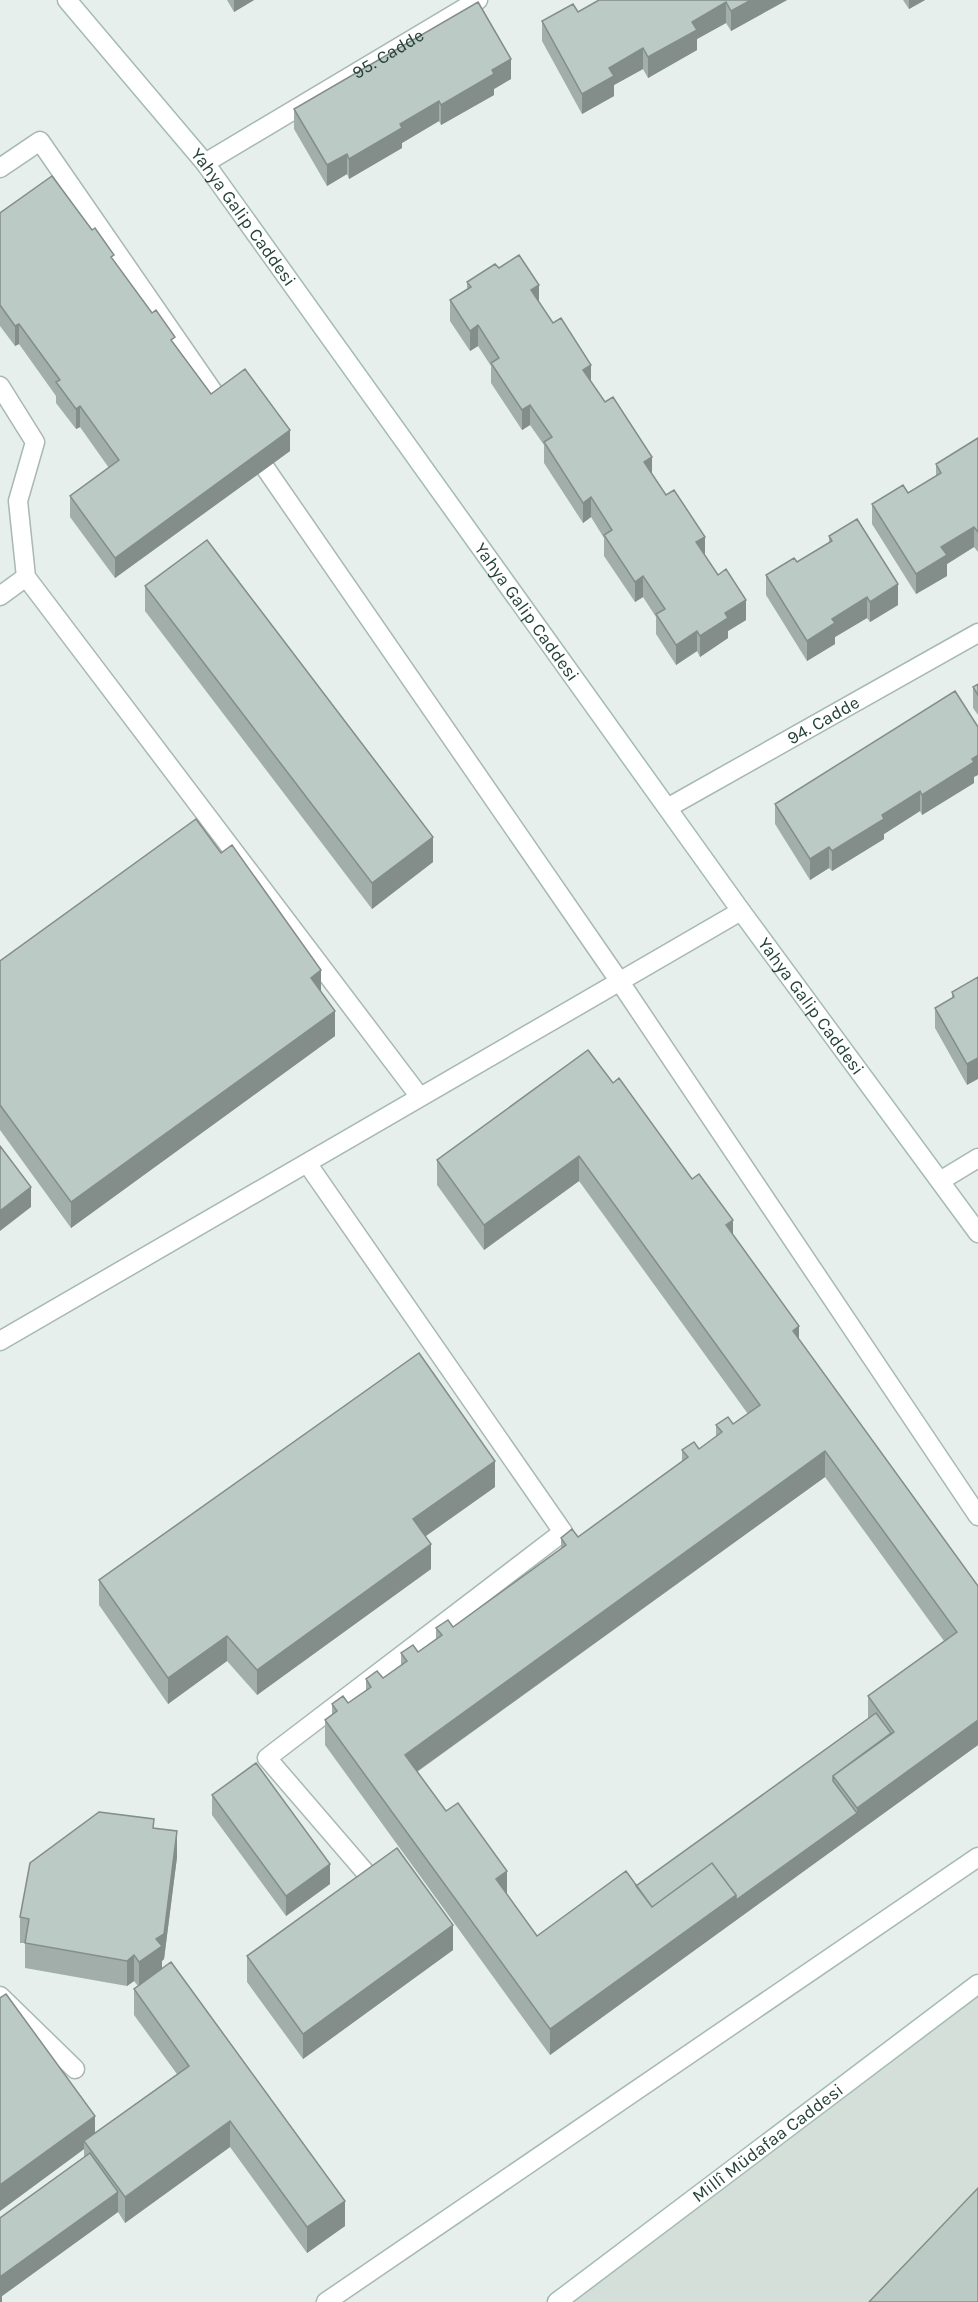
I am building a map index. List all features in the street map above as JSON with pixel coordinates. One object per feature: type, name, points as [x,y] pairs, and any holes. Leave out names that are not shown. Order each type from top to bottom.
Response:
[{"type":"street","name":"Yahya Galip Caddesi","points":[[67,0],[205,163],[669,807],[741,911],[978,1233]]},
{"type":"street","name":"95. Cadde","points":[[205,163],[478,0]]},
{"type":"street","points":[[0,168],[40,141],[223,406]]},
{"type":"street","points":[[0,386],[35,442],[18,501],[26,577],[420,1097]]},
{"type":"street","points":[[266,469],[620,982],[978,1516]]},
{"type":"street","points":[[0,596],[26,577]]},
{"type":"street","name":"94. Cadde","points":[[669,807],[978,633]]},
{"type":"street","points":[[0,1341],[741,911]]},
{"type":"street","points":[[940,1181],[978,1158]]},
{"type":"street","points":[[307,1163],[563,1532],[267,1758],[366,1873]]},
{"type":"street","points":[[326,2302],[978,1857]]},
{"type":"street","name":"Millî Müdafaa Caddesi","points":[[557,2302],[978,1984]]},
{"type":"street","points":[[0,1996],[75,2069]]},
{"type":"shaded area","points":[[978,1984],[978,2302],[557,2302]]},
{"type":"building","points":[[599,0],[751,0],[731,11],[726,2],[692,22],[697,30],[648,57],[643,48],[609,68],[614,76],[582,94],[542,21],[573,4],[578,12]]},
{"type":"building","points":[[478,2],[511,59],[492,70],[494,74],[441,105],[439,101],[400,124],[402,128],[349,159],[347,154],[327,165],[294,109]]},
{"type":"building","points":[[52,176],[92,230],[95,228],[114,255],[111,257],[152,313],[156,310],[175,337],[171,340],[211,394],[245,369],[290,430],[115,558],[70,496],[119,460],[80,406],[76,409],[56,382],[60,380],[19,324],[15,326],[0,305],[0,213]]},
{"type":"building","points":[[519,255],[539,285],[531,290],[553,323],[561,318],[591,365],[583,370],[605,402],[613,397],[652,457],[644,462],[666,495],[674,490],[705,537],[696,542],[718,575],[726,569],[746,600],[725,613],[728,618],[700,636],[697,631],[676,645],[656,614],[665,609],[643,576],[635,582],[604,535],[612,530],[591,497],[583,503],[544,442],[552,437],[530,405],[522,410],[491,363],[499,358],[478,325],[470,331],[450,300],[471,287],[467,282],[495,264],[499,268]]},
{"type":"building","points":[[978,438],[978,532],[974,527],[941,547],[947,555],[916,574],[872,504],[903,485],[908,493],[941,473],[936,464]]},
{"type":"building","points":[[857,519],[898,584],[870,602],[867,597],[832,619],[835,623],[807,641],[766,575],[794,558],[797,562],[832,541],[829,536]]},
{"type":"building","points":[[207,540],[433,837],[372,883],[145,586]]},
{"type":"building","points":[[978,684],[978,695],[973,687]]},
{"type":"building","points":[[955,691],[978,727],[978,755],[972,759],[974,762],[922,795],[920,791],[882,815],[884,819],[832,851],[829,847],[810,859],[775,804]]},
{"type":"building","points":[[196,819],[221,853],[232,845],[321,970],[311,978],[335,1011],[71,1202],[0,1105],[0,961]]},
{"type":"building","points":[[978,977],[978,1058],[967,1064],[935,1008],[954,997],[952,992]]},
{"type":"building","points":[[588,1050],[613,1083],[619,1078],[692,1179],[699,1174],[733,1220],[726,1225],[799,1326],[793,1331],[978,1586],[978,1720],[857,1808],[833,1776],[894,1732],[868,1696],[957,1632],[825,1451],[405,1755],[446,1811],[458,1803],[507,1871],[496,1879],[537,1936],[626,1871],[652,1907],[712,1863],[736,1895],[550,2029],[325,1720],[337,1711],[332,1704],[343,1696],[348,1703],[371,1687],[366,1679],[377,1671],[383,1678],[407,1661],[401,1653],[413,1645],[418,1652],[442,1635],[436,1628],[448,1620],[453,1627],[566,1545],[561,1538],[572,1529],[578,1537],[688,1457],[682,1450],[694,1442],[699,1449],[722,1432],[716,1425],[728,1417],[733,1424],[760,1405],[579,1156],[484,1225],[437,1160]]},
{"type":"building","points":[[0,1146],[31,1187],[0,1211]]},
{"type":"building","points":[[419,1353],[495,1461],[413,1519],[431,1544],[257,1670],[227,1636],[168,1678],[99,1580]]},
{"type":"building","points":[[876,1713],[891,1733],[833,1776],[833,1781],[857,1813],[736,1900],[736,1895],[712,1863],[652,1907],[636,1886]]},
{"type":"building","points":[[256,1763],[330,1864],[286,1896],[212,1795]]},
{"type":"building","points":[[99,1812],[154,1819],[153,1828],[177,1831],[164,1934],[156,1939],[162,1946],[139,1962],[134,1955],[127,1961],[25,1943],[29,1919],[20,1917],[30,1863]]},
{"type":"building","points":[[397,1848],[453,1925],[303,2034],[247,1956]]},
{"type":"building","points":[[171,1962],[345,2201],[307,2227],[230,2121],[125,2197],[84,2141],[189,2066],[134,1989]]},
{"type":"building","points":[[6,1994],[95,2116],[0,2185],[0,1998]]},
{"type":"building","points":[[90,2153],[118,2192],[0,2277],[0,2218]]},
{"type":"building","points":[[978,2188],[978,2302],[869,2302]]}]
